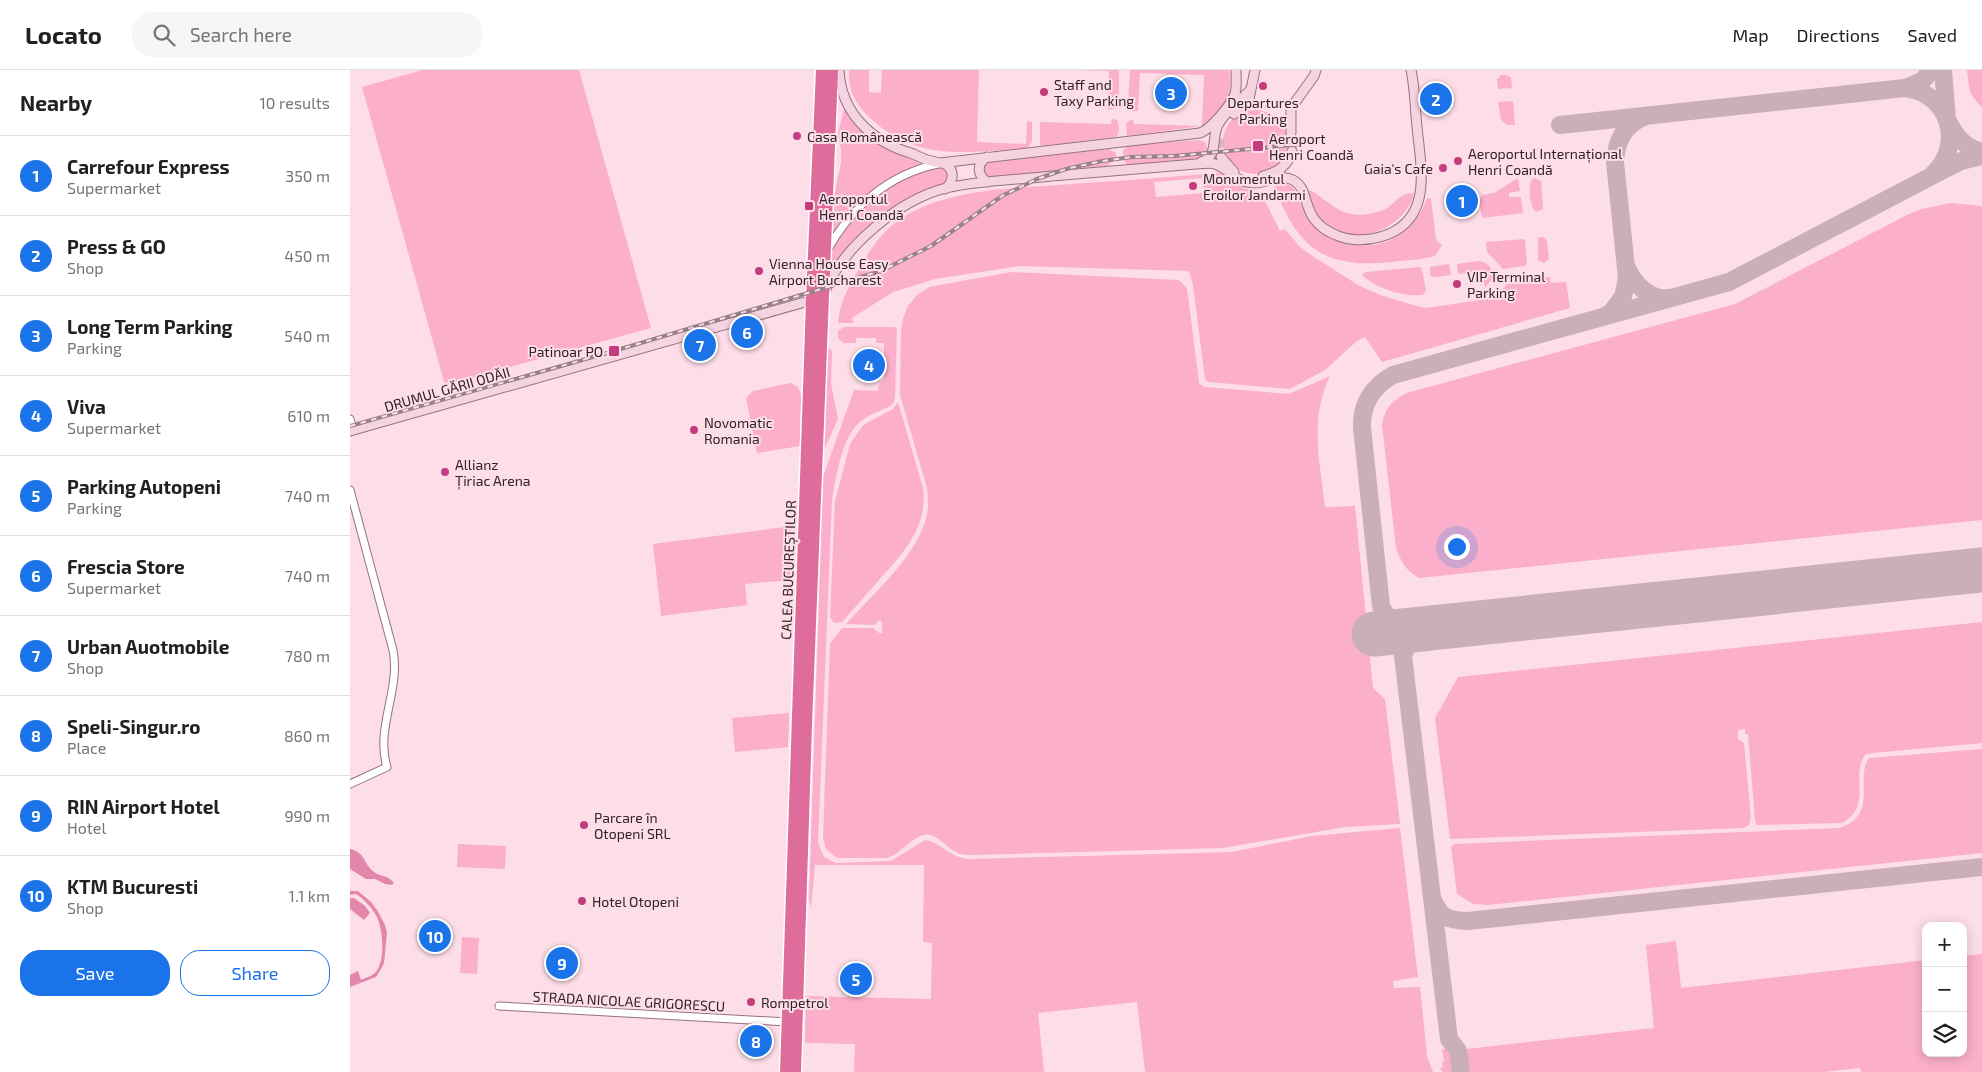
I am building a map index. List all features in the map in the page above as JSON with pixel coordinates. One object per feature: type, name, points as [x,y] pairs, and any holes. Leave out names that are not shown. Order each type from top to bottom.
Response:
[{"type":"highway","points":[[817,70],[817,103],[825,119]]},
{"type":"highway","name":"CALEA BUCUREȘTILOR","points":[[795,1072],[817,298],[824,256],[825,119],[822,70]]},
{"type":"highway","name":"CALEA BUCUREȘTILOR","points":[[786,1072],[825,119],[832,70]]},
{"type":"highway","points":[[825,119],[834,104],[838,70]]},
{"type":"street","points":[[838,70],[843,97],[858,120],[888,144],[927,160],[949,166],[953,174],[952,181],[946,189]]},
{"type":"street","points":[[824,256],[844,223],[869,197],[901,176],[920,167],[953,160],[1137,142],[1200,133],[1211,126],[1231,101],[1236,89],[1236,70]]},
{"type":"street","points":[[1219,139],[1226,121],[1248,104],[1256,70]]},
{"type":"street","points":[[1291,133],[1291,108],[1314,76],[1316,70]]},
{"type":"street","points":[[817,298],[853,249],[881,222],[902,208],[946,189],[988,182],[1196,164],[1215,164],[1236,178],[1252,183],[1281,178],[1291,179],[1303,190],[1309,210],[1316,221],[1327,230],[1342,237],[1368,239],[1384,236],[1404,223],[1416,208],[1422,188],[1411,70]]},
{"type":"street","points":[[1196,164],[1208,160],[1212,156],[1215,134],[1220,122],[1251,89]]},
{"type":"street","points":[[1221,157],[1229,168],[1237,174],[1256,178],[1278,171],[1286,163],[1292,151]]},
{"type":"street","points":[[908,152],[953,160]]},
{"type":"street","points":[[987,157],[981,162],[979,171],[982,178],[988,182]]},
{"type":"street","name":"DRUMUL GĂRII ODĂII","points":[[352,431],[817,298]]},
{"type":"street","points":[[350,419],[352,431]]},
{"type":"street","points":[[350,490],[393,650],[395,665],[383,739],[387,767],[350,784]]},
{"type":"street","name":"STRADA NICOLAE GRIGORESCU","points":[[499,1006],[787,1022]]},
{"type":"shaded area","points":[[423,70],[579,70],[651,328],[445,385],[362,87]]},
{"type":"shaded area","points":[[849,70],[869,70],[869,92],[881,93],[882,70],[979,70],[977,142],[1026,144],[1027,121],[1032,122],[1032,141],[1028,148],[964,152],[925,148],[906,142],[887,132],[860,107],[851,90]]},
{"type":"shaded area","points":[[1081,70],[1119,70],[1119,104],[1117,108],[1108,110],[1109,71]]},
{"type":"shaded area","points":[[1130,70],[1229,70],[1229,93],[1221,108],[1207,124],[1202,126],[1204,75],[1140,73],[1138,111],[1131,111],[1128,106]]},
{"type":"shaded area","points":[[1967,70],[1982,70],[1982,107],[1970,90]]},
{"type":"shaded area","points":[[1501,75],[1511,77],[1512,88],[1498,89],[1497,79]]},
{"type":"shaded area","points":[[1513,101],[1515,125],[1507,125],[1501,120],[1498,102]]},
{"type":"shaded area","points":[[844,109],[876,142],[921,165],[891,180],[831,240],[833,201],[841,163],[838,133]]},
{"type":"shaded area","points":[[1255,110],[1273,116],[1281,124],[1287,142],[1281,160],[1273,168],[1255,174],[1237,168],[1229,160],[1223,142],[1229,124],[1237,116]]},
{"type":"shaded area","points":[[1112,119],[1117,120],[1119,124],[1119,131],[1116,137],[1041,146],[1040,144],[1040,122],[1111,124]]},
{"type":"shaded area","points":[[1133,120],[1134,124],[1202,126],[1127,136],[1126,124]]},
{"type":"shaded area","points":[[1200,140],[1206,143],[1208,153],[1202,160],[1129,166],[1124,161],[1123,151],[1128,145]]},
{"type":"shaded area","points":[[1109,149],[1116,153],[1116,158],[1106,167],[996,178],[984,175],[982,168],[983,164],[988,162]]},
{"type":"shaded area","points":[[942,167],[950,172],[946,184],[909,199],[830,273],[831,258],[837,241],[846,226],[859,211],[891,187],[908,178]]},
{"type":"shaded area","points":[[1219,173],[1240,186],[1262,195],[1280,231],[1285,229],[1300,247],[1358,285],[1380,295],[1426,308],[1494,298],[1507,284],[1529,282],[1530,279],[1550,277],[1551,283],[1566,282],[1570,308],[1382,362],[1365,337],[1357,341],[1325,370],[1290,389],[1208,382],[1205,379],[1193,285],[1189,271],[1020,266],[935,279],[893,292],[852,318],[853,323],[838,323],[843,301],[849,287],[877,241],[889,228],[908,215],[929,205],[952,197],[1000,189]],"holes":[[[1203,178],[1204,193],[1156,197],[1154,182]]]},
{"type":"shaded area","points":[[1518,178],[1520,191],[1509,193],[1509,197],[1521,197],[1523,213],[1482,218],[1479,201],[1482,195],[1494,193]]},
{"type":"shaded area","points":[[1535,178],[1541,181],[1543,206],[1543,209],[1536,212],[1532,205],[1530,191],[1532,179]]},
{"type":"shaded area","points":[[1278,182],[1285,183],[1293,188],[1307,216],[1318,229],[1337,241],[1348,244],[1372,245],[1394,238],[1415,221],[1427,198],[1431,199],[1436,240],[1442,245],[1435,256],[1419,259],[1369,263],[1349,262],[1332,258],[1304,240],[1293,226],[1275,187]]},
{"type":"shaded area","points":[[1310,190],[1343,212],[1358,215],[1379,212],[1409,193],[1414,195],[1407,209],[1396,221],[1382,229],[1366,234],[1351,235],[1336,231],[1323,223],[1308,198],[1308,191]]},
{"type":"shaded area","points":[[1951,203],[1982,206],[1982,520],[1419,578],[1404,566],[1396,548],[1382,425],[1385,413],[1394,401],[1410,392],[1735,304],[1909,214],[1922,209]]},
{"type":"shaded area","points":[[1544,237],[1547,241],[1549,259],[1544,263],[1538,260],[1538,238]]},
{"type":"shaded area","points":[[1525,239],[1527,264],[1525,266],[1503,269],[1487,252],[1486,242]]},
{"type":"shaded area","points":[[1479,261],[1488,265],[1492,273],[1492,280],[1485,287],[1481,271],[1458,274],[1457,264]]},
{"type":"shaded area","points":[[1449,264],[1451,275],[1430,276],[1430,267]]},
{"type":"shaded area","points":[[1420,267],[1426,290],[1423,295],[1407,295],[1391,291],[1382,288],[1362,275],[1366,272]]},
{"type":"shaded area","points":[[1012,272],[1179,280],[1187,288],[1199,383],[1204,387],[1289,394],[1330,376],[1320,408],[1318,424],[1319,457],[1325,507],[1355,506],[1373,688],[1385,699],[1400,824],[1345,827],[1223,848],[968,855],[956,852],[936,837],[924,835],[914,839],[897,853],[887,858],[837,858],[826,849],[823,837],[830,644],[842,628],[873,628],[882,633],[882,621],[878,621],[875,625],[846,624],[903,562],[920,534],[928,511],[927,488],[900,395],[901,331],[903,319],[908,306],[917,295],[929,287]]},
{"type":"shaded area","points":[[844,327],[897,328],[895,396],[894,402],[890,406],[863,420],[851,432],[840,461],[832,500],[818,843],[824,857],[836,863],[891,861],[925,840],[931,841],[956,856],[970,859],[1232,852],[1312,836],[1400,828],[1418,977],[1393,981],[1394,988],[1420,987],[1427,1056],[1433,1072],[1145,1072],[1137,1002],[1038,1013],[1044,1072],[854,1072],[855,1044],[805,1043],[806,996],[931,999],[932,943],[923,942],[924,865],[815,865],[811,908],[809,898],[823,477],[854,390],[878,391],[879,384],[884,379],[884,343],[876,343],[876,338],[856,338],[856,343],[843,343],[838,338],[838,331]]},
{"type":"shaded area","points":[[829,348],[832,351],[831,384],[838,419],[824,450],[827,350]]},
{"type":"shaded area","points":[[791,383],[798,387],[801,395],[800,446],[757,453],[746,398],[753,391]]},
{"type":"shaded area","points":[[898,402],[923,488],[924,502],[922,515],[912,538],[898,559],[842,622],[834,623],[830,617],[835,501],[850,444],[863,425],[893,409]]},
{"type":"shaded area","points":[[792,526],[790,580],[745,584],[747,605],[661,616],[653,544]]},
{"type":"shaded area","points":[[1982,622],[1982,743],[1865,755],[1859,772],[1860,790],[1857,808],[1842,823],[1757,825],[1755,821],[1748,734],[1745,734],[1745,729],[1738,730],[1738,739],[1744,743],[1751,818],[1749,825],[1744,828],[1450,839],[1435,718],[1458,677]]},
{"type":"shaded area","points":[[789,713],[788,747],[735,752],[732,718]]},
{"type":"shaded area","points":[[1982,749],[1982,853],[1488,905],[1473,904],[1457,894],[1451,847],[1454,844],[1839,828],[1851,822],[1859,815],[1863,806],[1865,767],[1869,758]]},
{"type":"shaded area","points":[[458,844],[506,846],[505,869],[457,867]]},
{"type":"shaded area","points":[[350,849],[359,853],[373,871],[389,878],[394,883],[392,885],[385,884],[375,879],[366,879],[350,869]]},
{"type":"shaded area","points":[[350,891],[358,891],[371,902],[385,925],[387,933],[384,963],[376,977],[350,987],[350,975],[358,971],[361,980],[375,973],[381,961],[382,946],[381,930],[377,917],[371,907],[356,894],[350,895]]},
{"type":"shaded area","points":[[350,898],[354,898],[365,906],[370,913],[364,920],[350,909]]},
{"type":"shaded area","points":[[462,937],[479,938],[477,974],[460,973]]},
{"type":"shaded area","points":[[1676,941],[1681,988],[1922,960],[1922,1057],[1967,1057],[1967,956],[1982,954],[1982,1072],[1861,1072],[1860,1068],[1824,1072],[1464,1072],[1462,1057],[1467,1049],[1654,1028],[1646,945]]},
{"type":"shaded area","points":[[1442,1049],[1453,1050],[1458,1072],[1442,1072],[1440,1068],[1443,1067],[1442,1063],[1444,1061]]},
{"type":"taxiway","points":[[1560,125],[1905,88],[1922,81],[1932,70]]},
{"type":"taxiway","points":[[1943,70],[1947,119],[1953,131],[1965,144],[1982,152]]},
{"type":"taxiway","points":[[1905,88],[1920,92],[1932,99],[1942,109],[1948,122],[1950,135],[1948,149],[1943,162],[1933,174]]},
{"type":"taxiway","points":[[1606,315],[1610,314],[1623,297],[1627,278],[1615,162],[1617,147],[1626,129],[1644,117]]},
{"type":"taxiway","points":[[1425,629],[1398,626],[1389,619],[1381,606],[1362,428],[1363,411],[1369,397],[1379,385],[1393,375],[1729,282],[1961,161],[1982,156]]},
{"type":"taxiway","points":[[1626,266],[1642,289],[1654,297],[1668,298]]},
{"type":"taxiway","points":[[1425,629],[1410,638],[1403,656],[1449,1039],[1458,1051],[1461,1072]]},
{"type":"taxiway","points":[[1432,898],[1438,910],[1445,917],[1468,921],[1982,867]]},
{"type":"runway","points":[[1374,634],[1982,570]]},
{"type":"tunnel","points":[[1291,133],[1292,151]]},
{"type":"tunnel","points":[[1219,139],[1221,157]]},
{"type":"railway","points":[[350,426],[614,351],[881,271],[931,246],[1002,196],[1037,179],[1066,169],[1132,157],[1174,156],[1303,144]]},
{"type":"place","name":"Departures Parking","points":[[1263,86]]},
{"type":"place","name":"Staff and Taxy Parking","points":[[1044,92]]},
{"type":"place","name":"Long Term Parking","points":[[1171,93]]},
{"type":"place","name":"Press & GO","points":[[1436,99]]},
{"type":"place","name":"Casa Românească","points":[[797,136]]},
{"type":"place","name":"Aeroport Henri Coandă","points":[[1258,146]]},
{"type":"place","name":"Aeroportul Internațional Henri Coandă","points":[[1458,161]]},
{"type":"place","name":"Gaia's Cafe","points":[[1443,168]]},
{"type":"place","name":"Monumentul Eroilor Jandarmi","points":[[1193,186]]},
{"type":"place","name":"Carrefour Express","points":[[1462,201]]},
{"type":"place","name":"Aeroportul Henri Coandă","points":[[809,206]]},
{"type":"place","name":"Vienna House Easy Airport Bucharest","points":[[759,271]]},
{"type":"place","name":"VIP Terminal Parking","points":[[1457,284]]},
{"type":"place","name":"Frescia Store","points":[[747,332]]},
{"type":"place","name":"Urban Auotmobile","points":[[700,345]]},
{"type":"place","name":"Patinoar PO","points":[[614,351]]},
{"type":"place","name":"Viva","points":[[869,365]]},
{"type":"place","name":"Novomatic Romania","points":[[694,430]]},
{"type":"place","name":"Allianz Țiriac Arena","points":[[445,472]]},
{"type":"place","name":"Parcare în Otopeni SRL","points":[[584,825]]},
{"type":"place","name":"Hotel Otopeni","points":[[582,901]]},
{"type":"place","name":"KTM Bucuresti","points":[[435,936]]},
{"type":"place","name":"RIN Airport Hotel","points":[[562,963]]},
{"type":"place","name":"Parking Autopeni","points":[[856,979]]},
{"type":"place","name":"Rompetrol","points":[[751,1002]]},
{"type":"place","name":"Speli-Singur.ro","points":[[756,1041]]}]
